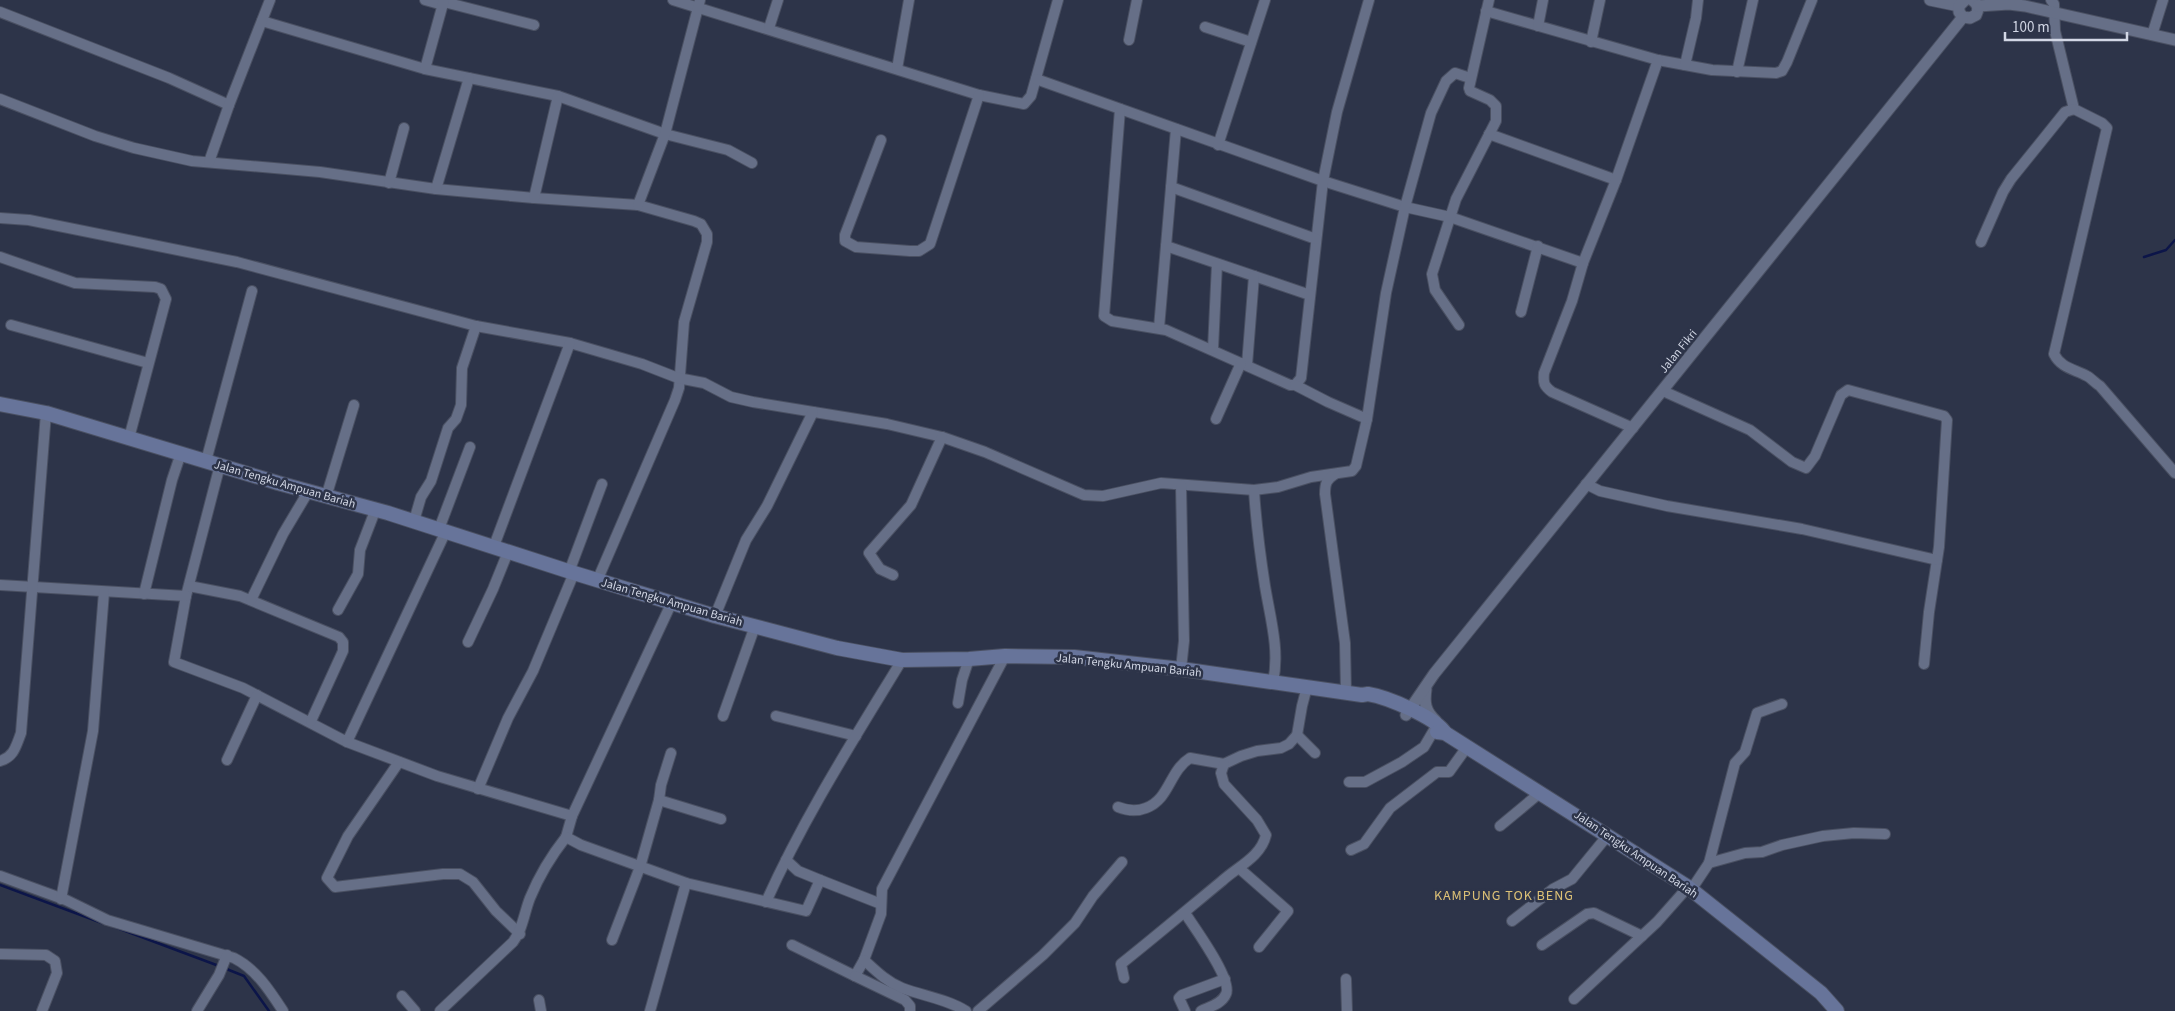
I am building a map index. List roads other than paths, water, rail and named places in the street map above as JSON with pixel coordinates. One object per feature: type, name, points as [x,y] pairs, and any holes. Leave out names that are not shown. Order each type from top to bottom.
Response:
[{"type":"main road","name":"Jalan Tengku Ampuan Bariah","points":[[0,404],[46,413],[308,492],[414,521],[572,573],[715,616],[837,648],[902,660],[969,659],[1005,656],[1074,657],[1181,669],[1362,695],[1375,695],[1440,730],[1541,792],[1690,888],[1821,993],[1837,1011]]},
{"type":"street","points":[[209,162],[270,0]]},
{"type":"street","points":[[425,0],[534,25]]},
{"type":"street","points":[[673,0],[699,4],[979,95],[1024,104],[1031,96],[1058,0]]},
{"type":"street","points":[[769,28],[778,0]]},
{"type":"street","points":[[897,69],[909,0]]},
{"type":"street","points":[[1129,40],[1138,0]]},
{"type":"street","points":[[1218,145],[1265,0]]},
{"type":"street","points":[[1295,385],[1301,378],[1323,181],[1337,112],[1369,0]]},
{"type":"street","points":[[1459,324],[1436,290],[1433,282],[1435,264],[1456,199],[1496,121],[1496,106],[1490,100],[1470,91],[1470,78],[1488,0]]},
{"type":"street","points":[[1538,26],[1543,0]]},
{"type":"street","points":[[1591,42],[1600,0]]},
{"type":"street","points":[[1685,65],[1696,18],[1698,0]]},
{"type":"street","points":[[1738,72],[1753,0]]},
{"type":"street","points":[[1486,11],[1658,60],[1738,72],[1776,73],[1782,71],[1788,62],[1812,0]]},
{"type":"street","points":[[1930,0],[1962,3],[1959,12],[1963,17]]},
{"type":"street","points":[[2051,0],[2054,4],[2055,31],[2074,110]]},
{"type":"street","points":[[2152,35],[2163,0]]},
{"type":"street","points":[[425,69],[444,3]]},
{"type":"street","points":[[1975,3],[2009,4],[2175,40]]},
{"type":"street","name":"Jalan Fikri","points":[[1406,711],[1423,684],[1434,674],[1963,17],[1973,17],[1977,12],[1975,3]]},
{"type":"street","points":[[638,205],[665,134],[699,4]]},
{"type":"street","points":[[0,12],[169,78],[229,105]]},
{"type":"street","points":[[262,21],[425,69],[558,96],[665,134],[728,150],[752,163]]},
{"type":"street","points":[[1206,27],[1252,42]]},
{"type":"street","points":[[1633,428],[1552,392],[1546,388],[1543,382],[1544,373],[1572,301],[1658,60]]},
{"type":"street","points":[[0,218],[29,220],[237,262],[476,326],[570,343],[642,364],[678,378],[691,378],[731,397],[887,424],[942,437],[985,452],[1084,495],[1103,496],[1161,483],[1254,490],[1278,487],[1311,477],[1352,471],[1356,466],[1367,419],[1386,293],[1405,207],[1431,114],[1446,80],[1455,74],[1470,78]]},
{"type":"street","points":[[436,189],[469,78]]},
{"type":"street","points":[[1036,79],[1323,181],[1405,207],[1450,217],[1584,263]]},
{"type":"street","points":[[881,140],[845,235],[846,241],[856,247],[919,251],[930,244],[979,95]]},
{"type":"street","points":[[534,198],[558,96]]},
{"type":"street","points":[[0,99],[62,125],[134,148],[192,161],[320,172],[436,189],[638,205],[701,224],[707,234],[707,242],[684,322],[678,388],[675,400],[597,580]]},
{"type":"street","points":[[1120,109],[1104,316],[1112,321],[1159,328],[1290,385],[1295,385],[1367,419]]},
{"type":"street","points":[[1981,242],[2003,192],[2011,179],[2065,112],[2074,110],[2102,123],[2107,128],[2074,260],[2054,354],[2057,360],[2067,368],[2087,376],[2100,386],[2175,473]]},
{"type":"street","points":[[389,183],[404,128]]},
{"type":"street","points":[[1159,328],[1176,130]]},
{"type":"street","points":[[1489,134],[1616,180]]},
{"type":"street","points":[[1171,188],[1316,239]]},
{"type":"street","points":[[1166,246],[1310,295]]},
{"type":"street","points":[[1521,312],[1538,246]]},
{"type":"street","points":[[0,257],[75,283],[155,287],[161,289],[166,299],[130,438]]},
{"type":"street","points":[[1213,350],[1217,264]]},
{"type":"street","points":[[1216,419],[1244,364],[1254,276]]},
{"type":"street","points":[[206,461],[252,291]]},
{"type":"street","points":[[11,325],[148,363]]},
{"type":"street","points":[[414,521],[421,497],[431,480],[448,428],[456,419],[462,405],[462,368],[476,326]]},
{"type":"street","points":[[494,546],[570,343]]},
{"type":"street","points":[[1663,391],[1750,430],[1792,462],[1806,468],[1815,456],[1841,395],[1848,390],[1944,416],[1947,420],[1937,560],[1924,664]]},
{"type":"street","points":[[326,497],[354,406]]},
{"type":"street","points":[[715,616],[746,540],[767,506],[813,412]]},
{"type":"street","points":[[0,761],[8,759],[15,751],[21,733],[46,413]]},
{"type":"street","points":[[893,575],[880,569],[869,553],[912,505],[942,437]]},
{"type":"street","points":[[347,742],[442,530],[470,448]]},
{"type":"street","points":[[144,594],[172,480],[181,454]]},
{"type":"street","points":[[220,466],[188,591],[174,662],[234,684],[347,742],[478,789],[572,816]]},
{"type":"street","points":[[1337,473],[1329,478],[1325,484],[1324,494],[1345,643],[1346,692]]},
{"type":"street","points":[[1311,477],[1319,483],[1324,494]]},
{"type":"street","points":[[478,789],[508,718],[533,671],[572,573],[602,484]]},
{"type":"street","points":[[1586,484],[1600,491],[1668,506],[1802,529],[1937,560]]},
{"type":"street","points":[[1181,669],[1184,641],[1182,486]]},
{"type":"street","points":[[1254,490],[1259,550],[1275,648],[1276,667],[1273,682]]},
{"type":"street","points":[[250,600],[283,534],[308,492]]},
{"type":"street","points":[[338,610],[358,574],[360,550],[375,511]]},
{"type":"street","points":[[468,642],[494,589],[508,552]]},
{"type":"street","points":[[0,585],[144,594],[188,591],[232,594],[339,637],[343,642],[343,651],[311,722]]},
{"type":"street","points":[[61,898],[92,731],[104,592]]},
{"type":"street","points":[[440,1011],[520,934],[529,900],[540,874],[566,837],[572,816],[672,602]]},
{"type":"street","points":[[723,716],[755,626]]},
{"type":"street","points":[[854,976],[864,960],[881,914],[882,889],[1005,656]]},
{"type":"street","points":[[958,703],[962,680],[969,659]]},
{"type":"street","points":[[766,902],[786,860],[856,736],[902,660]]},
{"type":"street","name":"Jalan Fikri","points":[[1406,711],[1427,687],[1434,674]]},
{"type":"street","points":[[1118,808],[1126,811],[1138,811],[1153,805],[1161,799],[1182,763],[1190,758],[1224,764],[1257,751],[1281,748],[1289,744],[1297,735],[1307,687]]},
{"type":"street","points":[[1349,782],[1365,782],[1394,764],[1402,762],[1424,747],[1440,730],[1427,711],[1424,702],[1427,687]]},
{"type":"street","points":[[227,760],[257,695]]},
{"type":"street","points":[[1574,999],[1657,922],[1690,888],[1708,864],[1735,763],[1745,752],[1756,713],[1782,704]]},
{"type":"street","points":[[776,716],[856,736]]},
{"type":"street","points":[[1297,735],[1316,753]]},
{"type":"street","points":[[1351,850],[1364,844],[1390,808],[1437,772],[1449,772],[1467,747]]},
{"type":"street","points":[[612,940],[640,867],[660,800],[661,784],[670,753]]},
{"type":"street","points":[[399,762],[343,845],[327,878],[329,882],[335,887],[443,874],[460,874],[473,882],[496,911],[520,934]]},
{"type":"street","points":[[1124,978],[1121,964],[1185,913],[1224,878],[1240,869],[1264,844],[1266,836],[1257,820],[1224,784],[1221,773],[1224,764]]},
{"type":"street","points":[[1500,826],[1541,792]]},
{"type":"street","points":[[660,800],[721,819]]},
{"type":"street","points":[[1708,864],[1745,853],[1762,852],[1782,845],[1824,836],[1885,834]]},
{"type":"street","points":[[1512,921],[1553,889],[1572,879],[1608,835]]},
{"type":"street","points":[[566,837],[581,845],[686,883],[806,911],[820,880]]},
{"type":"street","points":[[786,860],[798,871],[880,904]]},
{"type":"street","points":[[978,1011],[1044,955],[1075,923],[1093,896],[1122,862]]},
{"type":"street","points":[[1240,869],[1288,911],[1259,947]]},
{"type":"street","points":[[0,876],[61,898],[107,920],[242,962],[265,984],[283,1011]]},
{"type":"street","points":[[650,1011],[686,883]]},
{"type":"street","points":[[1185,913],[1225,979],[1226,994],[1216,1004],[1201,1011]]},
{"type":"street","points":[[1542,944],[1587,914],[1594,913],[1642,936]]},
{"type":"street","points":[[792,945],[905,1000],[910,1006],[910,1011]]},
{"type":"street","points":[[0,954],[46,955],[55,961],[57,973],[42,1011]]},
{"type":"street","points":[[197,1011],[219,975],[226,958]]},
{"type":"street","points":[[864,960],[878,973],[901,987],[966,1011]]},
{"type":"street","points":[[1346,978],[1347,1011]]},
{"type":"street","points":[[1185,1011],[1179,998],[1182,995],[1225,979]]},
{"type":"street","points":[[402,996],[415,1011]]},
{"type":"street","points":[[539,1000],[541,1011]]},
{"type":"waterway","points":[[2144,257],[2166,250],[2175,240]]},
{"type":"waterway","points":[[0,885],[102,923]]},
{"type":"waterway","points":[[112,926],[219,966]]},
{"type":"waterway","points":[[224,968],[244,976],[269,1011]]},
{"type":"district","name":"KAMPUNG TOK BENG","points":[[1504,895]]}]
